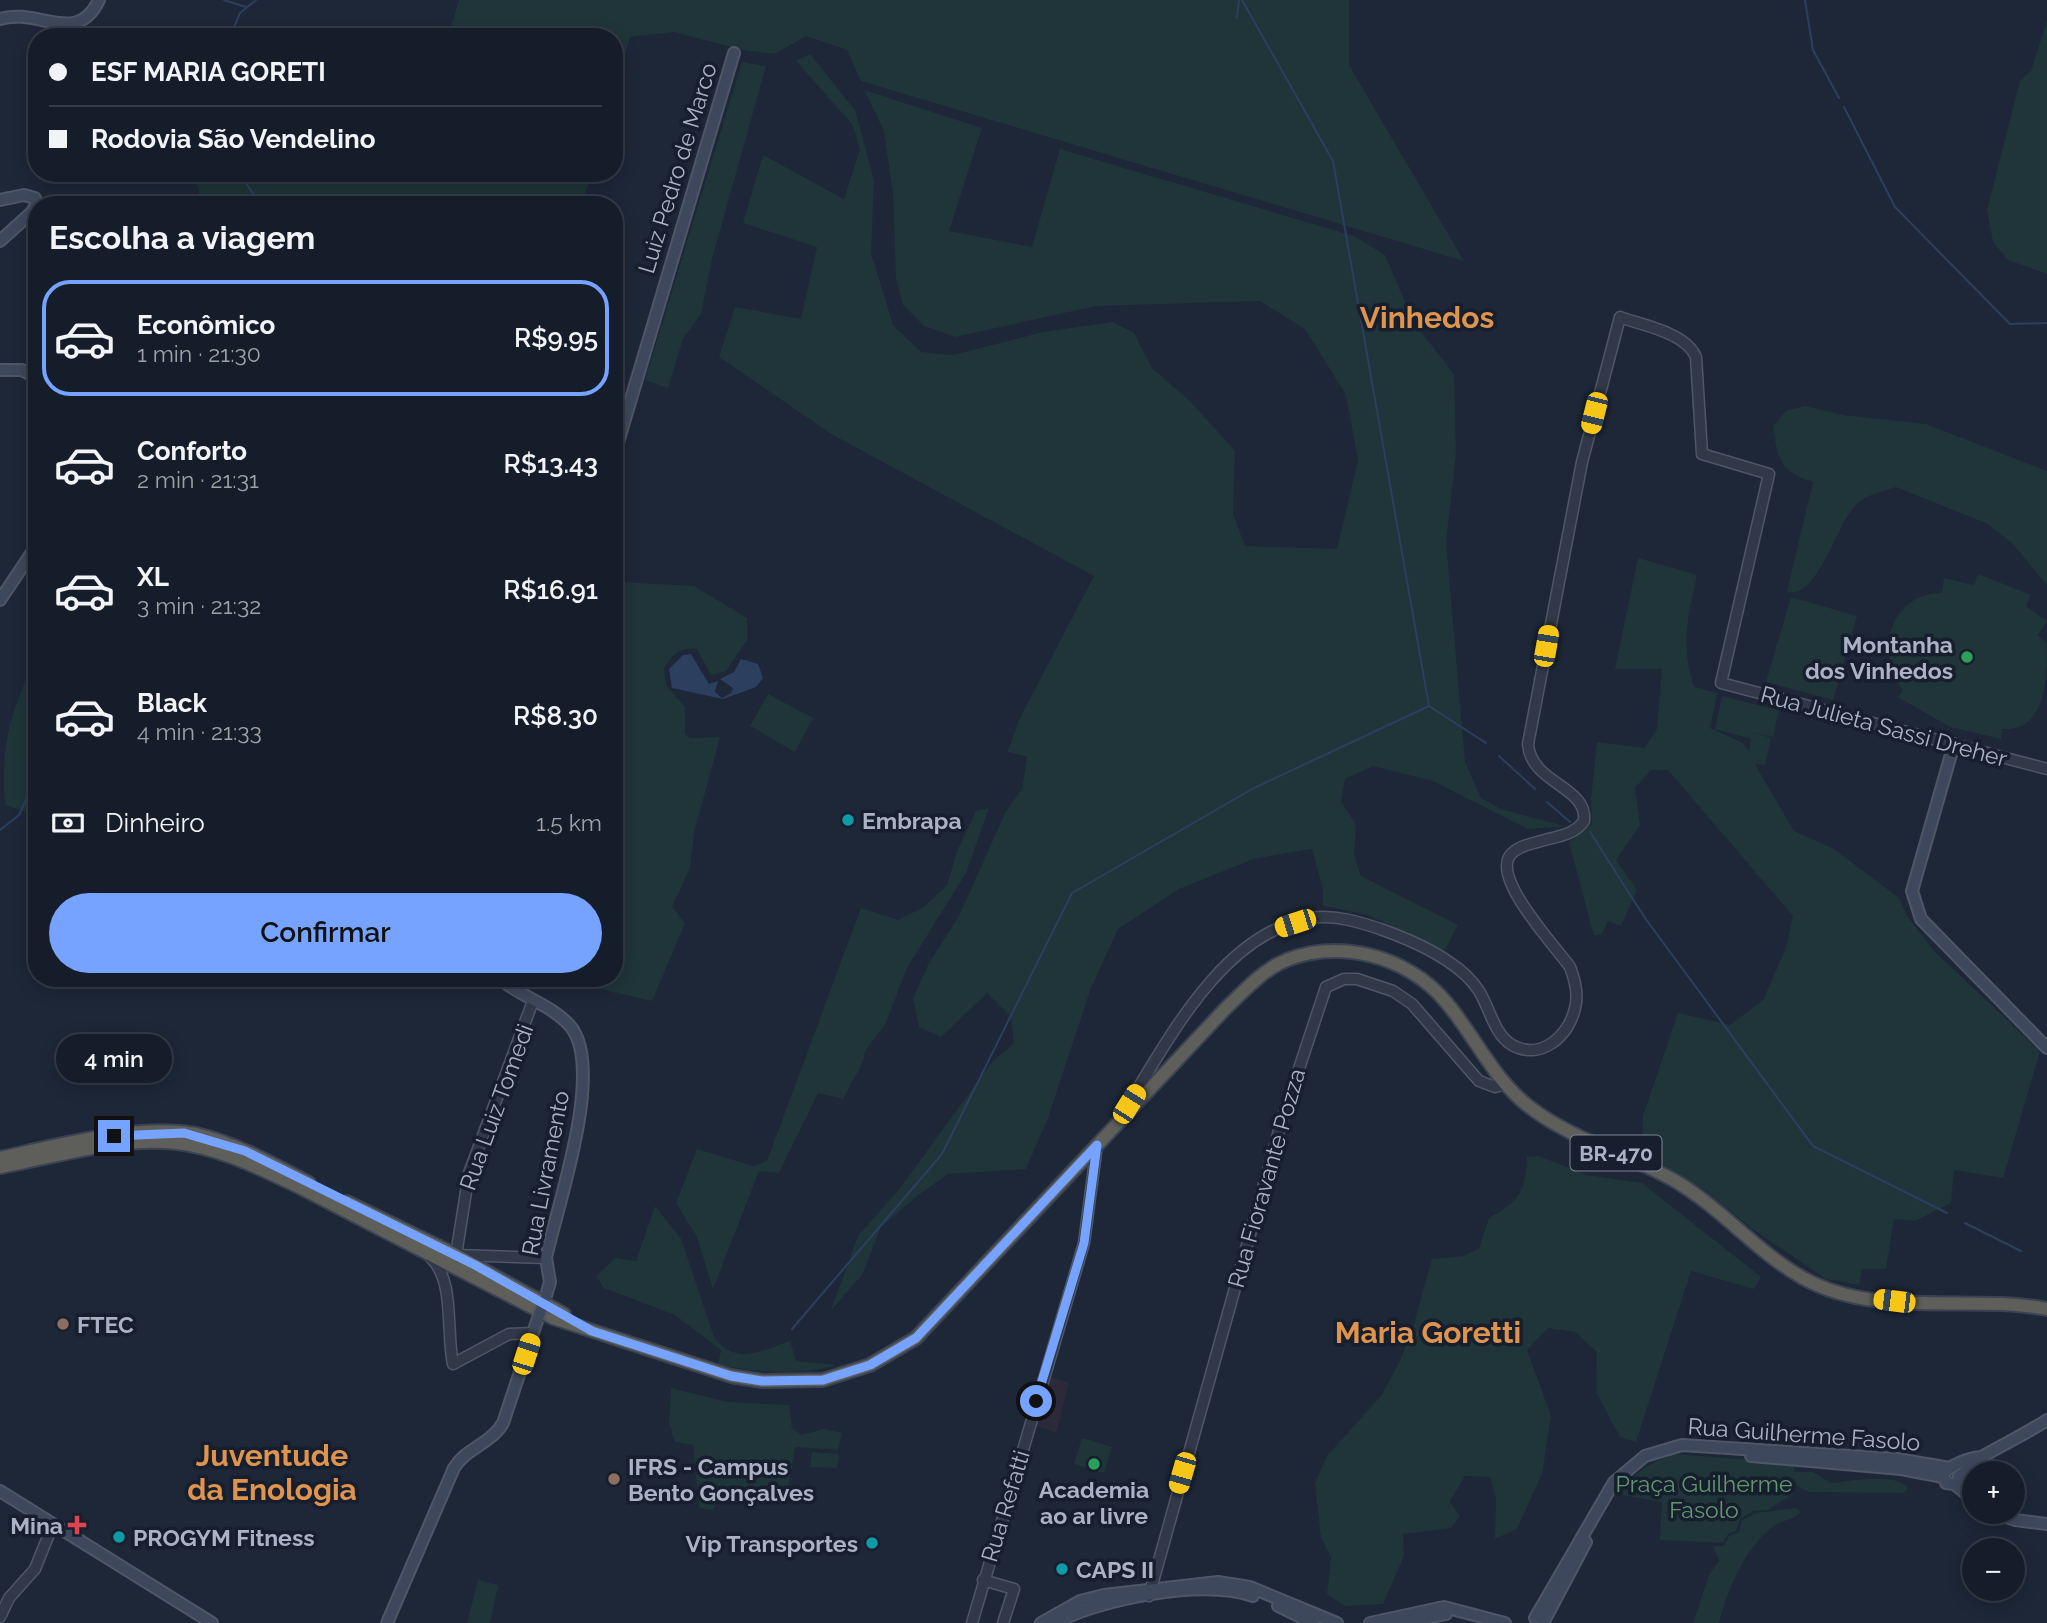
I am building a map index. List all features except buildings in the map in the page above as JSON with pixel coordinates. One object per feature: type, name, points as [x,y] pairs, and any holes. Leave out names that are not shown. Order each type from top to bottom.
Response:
[{"type":"highway","name":"BR-470","points":[[0,1158],[94,1138],[193,1134],[258,1156],[592,1331],[731,1376],[795,1383],[846,1374],[889,1355],[916,1338],[1226,1008],[1269,970],[1291,959],[1326,951],[1356,953],[1390,961],[1432,986],[1506,1084],[1524,1103],[1553,1125],[1650,1167],[1678,1183],[1780,1263],[1811,1282],[1847,1294],[1894,1301],[1983,1301],[2044,1314]]},
{"type":"highway","name":"BR-470","points":[[0,1167],[124,1144],[163,1143],[196,1147],[267,1172],[420,1248],[456,1261]]},
{"type":"main road","points":[[0,19],[28,16],[70,24],[79,23],[90,16],[99,0]]},
{"type":"main road","name":"Luiz Pedro de Marco","points":[[623,426],[734,53]]},
{"type":"main road","points":[[0,200],[30,196]]},
{"type":"main road","points":[[0,241],[28,216]]},
{"type":"main road","points":[[0,370],[22,370],[28,373]]},
{"type":"main road","points":[[0,600],[28,558]]},
{"type":"main road","points":[[1954,744],[1912,891],[1914,906],[1921,919],[2047,1048]]},
{"type":"main road","name":"Rua Livramento","points":[[387,1623],[454,1468],[461,1458],[494,1435],[503,1423],[550,1282],[546,1258],[581,1115],[583,1088],[580,1053],[573,1030],[561,1018],[512,987]]},
{"type":"main road","name":"Rua Guilherme Fasolo","points":[[1537,1622],[1614,1482],[1628,1467],[1664,1448],[1701,1445],[1858,1456],[1953,1475],[1970,1458],[1981,1457],[2017,1440],[2047,1420]]},
{"type":"main road","points":[[1953,1475],[1962,1481]]},
{"type":"main road","points":[[1953,1475],[1962,1486]]},
{"type":"main road","points":[[0,1491],[212,1623]]},
{"type":"main road","points":[[2025,1515],[2047,1518]]},
{"type":"main road","points":[[2025,1521],[2047,1524]]},
{"type":"main road","points":[[1041,1623],[1080,1601],[1208,1583],[1237,1584],[1264,1592],[1337,1623]]},
{"type":"main road","points":[[1055,1623],[1112,1600],[1149,1592],[1226,1590],[1265,1600],[1313,1623]]},
{"type":"main road","points":[[1370,1623],[1444,1607],[1506,1623]]},
{"type":"main road","points":[[1401,1623],[1437,1614],[1479,1623]]},
{"type":"street","name":"Rua Julieta Sassi Dreher","points":[[1115,1126],[1214,976],[1259,939],[1310,918],[1333,917],[1363,923],[1404,937],[1448,961],[1480,992],[1503,1038],[1512,1044],[1530,1050],[1540,1049],[1550,1045],[1565,1031],[1575,1008],[1573,974],[1514,891],[1506,869],[1509,856],[1517,849],[1569,833],[1584,821],[1585,812],[1580,802],[1534,765],[1528,744],[1582,462],[1620,317],[1683,340],[1692,348],[1696,357],[1702,454],[1769,474],[1721,683],[2047,769]]},
{"type":"street","name":"Rua Fioravante Pozza","points":[[1149,1592],[1282,1120],[1326,987],[1344,979],[1357,979],[1393,992],[1412,1004],[1479,1081],[1495,1087],[1506,1084]]},
{"type":"street","name":"Rua Luiz Tomedi","points":[[456,1261],[469,1173],[533,1001]]},
{"type":"street","name":"Rua Refatti","points":[[972,1623],[1084,1243],[1097,1145]]},
{"type":"street","points":[[420,1248],[439,1267],[453,1364],[509,1334],[533,1333]]},
{"type":"street","points":[[444,1287],[447,1275],[456,1261],[546,1258]]},
{"type":"street","points":[[0,1617],[9,1598],[35,1569],[52,1524]]},
{"type":"street","points":[[983,1580],[1014,1589],[1003,1623]]},
{"type":"shaded area","points":[[1047,1376],[1069,1382],[1056,1433],[1031,1424]]},
{"type":"green space","points":[[459,0],[1349,0],[1349,65],[1464,261],[861,81],[847,50],[806,36],[775,54],[743,50],[674,32],[630,37],[623,62],[623,28],[451,28]]},
{"type":"green space","points":[[2047,21],[2047,274],[2008,260],[1993,242],[1987,210],[2020,81],[2031,71]]},
{"type":"green space","points":[[810,54],[855,110],[874,180],[871,253],[893,325],[921,352],[953,355],[1043,332],[1113,322],[1134,333],[1152,368],[1191,402],[1235,451],[1233,514],[1245,546],[1337,549],[1358,460],[1346,395],[1305,329],[1260,301],[1096,306],[955,337],[924,326],[903,305],[896,278],[893,194],[884,131],[864,90],[982,128],[949,231],[1032,247],[1060,149],[1354,236],[1385,255],[1414,323],[1454,374],[1456,455],[1446,541],[1465,762],[1481,798],[1501,809],[1564,826],[1528,829],[1433,781],[1373,766],[1345,779],[1341,802],[1356,824],[1354,855],[1361,876],[1458,925],[1444,952],[1368,915],[1323,906],[1323,889],[1312,849],[1253,859],[1179,889],[1118,929],[1091,988],[1048,1118],[1026,1169],[948,1174],[917,1196],[881,1227],[862,1275],[831,1310],[858,1236],[901,1187],[990,1064],[1014,1043],[1011,1017],[987,993],[941,1037],[919,1027],[913,998],[929,963],[959,916],[1006,811],[1022,789],[1027,757],[1008,752],[1018,722],[1094,576],[833,435],[719,357],[735,307],[801,319],[817,247],[743,223],[763,155],[844,199],[860,149],[852,124],[796,61]]},
{"type":"green space","points":[[742,62],[766,66],[712,259],[701,314],[683,339],[668,388],[645,380]]},
{"type":"green space","points":[[196,182],[588,182],[585,196],[200,196]]},
{"type":"green space","points":[[1805,406],[1843,415],[1926,424],[2047,471],[2047,585],[2013,544],[1988,524],[1896,487],[1860,501],[1844,523],[1819,571],[1799,591],[1787,592],[1813,482],[1793,473],[1782,463],[1773,426],[1786,411]]},
{"type":"green space","points":[[1638,558],[1697,575],[1688,618],[1687,657],[1694,687],[1717,693],[1710,728],[1743,743],[1749,752],[1751,739],[1715,729],[1722,696],[1779,710],[1773,737],[1752,732],[1771,738],[1765,765],[1755,764],[1794,831],[1834,849],[1899,898],[1907,916],[1934,951],[2040,1051],[2003,1178],[1954,1170],[1951,1203],[1915,1221],[1894,1219],[1886,1269],[1862,1269],[1859,1285],[1826,1279],[1751,1228],[1706,1191],[1642,1152],[1643,1116],[1678,1013],[1730,1025],[1763,1000],[1786,948],[1793,916],[1668,770],[1651,770],[1635,788],[1640,825],[1616,860],[1637,890],[1621,926],[1608,921],[1602,934],[1594,936],[1569,842],[1592,824],[1591,800],[1597,742],[1645,748],[1657,729],[1662,669],[1615,669]]},
{"type":"green space","name":"Montanha dos Vinhedos","points":[[1978,574],[2031,595],[2026,606],[2047,621],[2038,635],[2047,644],[2045,686],[2041,700],[2028,722],[2017,728],[2002,729],[2001,739],[1950,727],[1898,697],[1903,690],[1894,676],[1889,660],[1888,644],[1892,628],[1899,614],[1910,603],[1924,595],[1942,593],[1944,578],[1974,585]]},
{"type":"green space","points":[[623,582],[694,586],[747,618],[747,640],[726,671],[711,675],[697,649],[678,652],[664,668],[666,685],[685,707],[685,734],[690,738],[720,737],[694,833],[690,868],[672,907],[685,923],[652,1001],[604,990],[604,987],[623,987]]},
{"type":"green space","points":[[1791,597],[1857,616],[1833,700],[1766,682]]},
{"type":"green space","points":[[28,676],[28,812],[5,805],[6,745],[20,693]]},
{"type":"green space","points":[[768,694],[813,718],[795,752],[750,726]]},
{"type":"green space","points":[[989,808],[966,873],[907,968],[885,1025],[867,1048],[860,1068],[843,1099],[818,1093],[779,1173],[759,1171],[713,1289],[697,1237],[676,1203],[697,1149],[753,1166],[767,1161],[861,908],[898,920],[924,907],[947,885],[958,849],[976,811]]},
{"type":"green space","points":[[1539,1156],[1587,1175],[1642,1183],[1761,1277],[1754,1289],[1691,1271],[1636,1442],[1620,1437],[1596,1392],[1597,1352],[1575,1332],[1548,1328],[1527,1350],[1551,1416],[1542,1474],[1517,1529],[1495,1539],[1496,1499],[1490,1477],[1465,1476],[1450,1502],[1460,1516],[1451,1528],[1403,1534],[1404,1556],[1383,1604],[1345,1606],[1327,1594],[1331,1557],[1321,1538],[1315,1483],[1327,1456],[1381,1396],[1399,1363],[1413,1327],[1432,1259],[1464,1256],[1479,1248],[1489,1218],[1519,1195],[1525,1179],[1527,1157]]},
{"type":"green space","points":[[655,1206],[681,1239],[714,1337],[722,1346],[740,1354],[749,1354],[790,1341],[796,1361],[837,1365],[808,1371],[778,1372],[718,1365],[721,1350],[675,1315],[604,1288],[596,1276],[615,1258],[636,1261]]},
{"type":"green space","points":[[671,1388],[728,1402],[789,1405],[792,1428],[801,1435],[824,1429],[842,1433],[838,1450],[795,1447],[788,1488],[745,1495],[743,1488],[726,1491],[713,1510],[699,1508],[693,1445],[675,1442],[669,1423]]},
{"type":"green space","points":[[1082,1438],[1112,1447],[1104,1473],[1074,1464]]},
{"type":"green space","points":[[812,1452],[839,1454],[837,1468],[810,1467]]},
{"type":"green space","name":"Praça Guilherme Fasolo","points":[[1674,1454],[1795,1463],[1794,1472],[1813,1472],[1831,1483],[1884,1479],[1903,1483],[1908,1488],[1904,1493],[1810,1492],[1797,1486],[1794,1478],[1793,1494],[1768,1510],[1753,1511],[1740,1519],[1736,1531],[1728,1534],[1723,1543],[1660,1540],[1662,1502],[1617,1494],[1643,1470]]},
{"type":"green space","points":[[1796,1508],[1801,1512],[1772,1527],[1753,1547],[1732,1584],[1719,1623],[1693,1623],[1709,1575],[1719,1561],[1713,1546],[1724,1546],[1729,1536],[1739,1532],[1742,1520],[1756,1513]]},
{"type":"green space","points":[[478,1580],[498,1585],[490,1623],[467,1623]]},
{"type":"water","points":[[691,654],[709,684],[718,681],[715,692],[722,698],[731,693],[733,688],[720,679],[734,672],[741,659],[758,664],[763,678],[756,687],[723,699],[672,688],[669,669],[683,655]]},
{"type":"waterway","points":[[224,0],[246,7]]},
{"type":"waterway","points":[[234,28],[240,13],[256,0]]},
{"type":"waterway","points":[[1237,18],[1239,0]]},
{"type":"waterway","points":[[1242,0],[1333,161],[1429,706],[1486,743]]},
{"type":"waterway","points":[[1805,0],[1813,50],[1839,98]]},
{"type":"waterway","points":[[1844,107],[1895,207],[2010,324],[2047,323]]},
{"type":"waterway","points":[[245,182],[255,196]]},
{"type":"waterway","points":[[792,1329],[942,1154],[1072,893],[1254,788],[1429,706]]},
{"type":"waterway","points":[[1499,756],[1535,789]]},
{"type":"waterway","points":[[0,830],[19,815],[28,796]]},
{"type":"waterway","points":[[1547,802],[1570,822]]},
{"type":"waterway","points":[[1590,832],[1645,918],[1813,1146],[1947,1213]]},
{"type":"waterway","points":[[1965,1223],[2021,1251]]},
{"type":"place","name":"Montanha dos Vinhedos","points":[[1967,657]]},
{"type":"place","name":"Embrapa","points":[[848,820]]},
{"type":"place","name":"FTEC","points":[[63,1324]]},
{"type":"place","name":"Academia ao ar livre","points":[[1094,1464]]},
{"type":"place","name":"IFRS - Campus Bento Gonçalves","points":[[614,1479]]},
{"type":"place","name":"Mina","points":[[77,1525]]},
{"type":"place","name":"PROGYM Fitness","points":[[119,1537]]},
{"type":"place","name":"Vip Transportes","points":[[872,1543]]},
{"type":"place","name":"CAPS II","points":[[1062,1569]]},
{"type":"district","name":"Vinhedos","points":[[1427,317]]},
{"type":"district","name":"Maria Goretti","points":[[1428,1332]]},
{"type":"district","name":"Juventude da Enologia","points":[[272,1472]]},
{"type":"route","points":[[114,1136],[184,1133],[231,1146],[258,1156],[475,1265],[592,1331],[731,1376],[795,1383],[846,1374],[870,1365],[916,1338],[1097,1145],[1084,1243],[1036,1401]]}]
